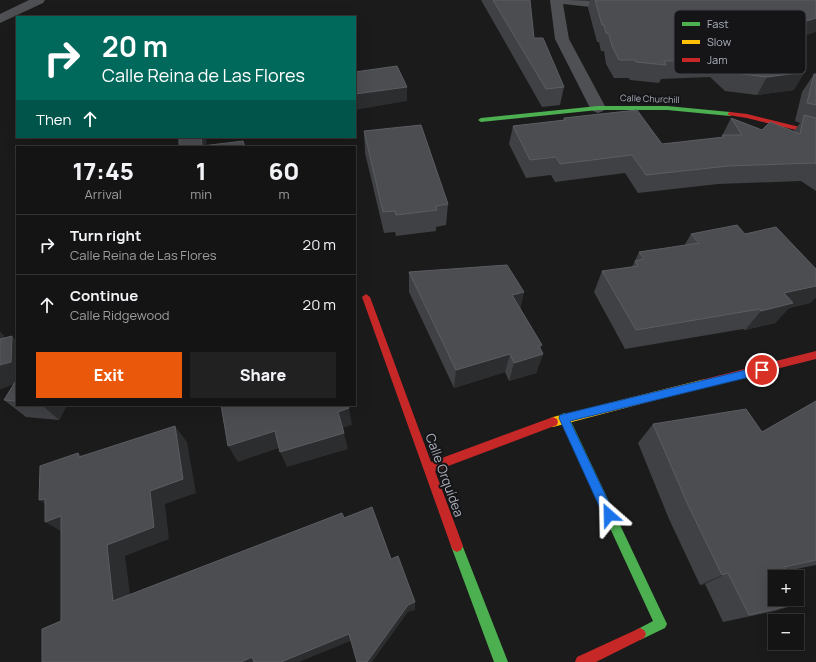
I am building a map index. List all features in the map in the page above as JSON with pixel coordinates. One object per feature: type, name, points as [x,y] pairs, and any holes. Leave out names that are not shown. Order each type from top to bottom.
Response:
[{"type":"street","points":[[0,19],[39,0]]},
{"type":"street","points":[[556,0],[562,39],[598,108]]},
{"type":"street","points":[[560,0],[627,7]]},
{"type":"street","name":"Calle Churchill","points":[[481,120],[598,108],[667,108],[747,116],[816,133]]},
{"type":"street","name":"Calle Orquídea","points":[[366,297],[501,662]]},
{"type":"street","points":[[428,468],[564,418],[805,359],[816,355]]},
{"type":"street","points":[[564,418],[661,624],[582,662]]},
{"type":"building","points":[[493,0],[530,0],[534,38],[543,38],[564,87],[546,89]]},
{"type":"building","points":[[595,0],[816,0],[816,18],[806,21],[806,10],[674,10],[674,61],[664,61],[666,65],[636,62],[635,60],[619,60],[612,46],[609,34],[606,33],[604,25],[602,25]]},
{"type":"building","points":[[397,66],[407,87],[356,94],[356,72]]},
{"type":"building","points":[[742,74],[790,74],[767,77]]},
{"type":"building","points":[[814,74],[816,74],[816,105],[807,103]]},
{"type":"building","points":[[637,110],[662,144],[724,137],[722,135],[742,135],[731,118],[762,130],[770,122],[800,134],[804,115],[816,118],[816,164],[728,166],[646,175],[632,155],[560,164],[556,157],[530,160],[513,126],[565,120],[564,118]]},
{"type":"building","points":[[421,125],[448,204],[436,206],[437,210],[396,215],[395,211],[383,212],[364,131]]},
{"type":"building","points":[[179,138],[201,138],[202,146],[179,146]]},
{"type":"building","points":[[243,141],[245,146],[202,146]]},
{"type":"building","points":[[737,225],[745,234],[776,227],[816,269],[816,286],[784,293],[793,303],[761,311],[760,309],[636,330],[602,271],[638,266],[635,261],[644,259],[639,252],[699,243],[691,234]]},
{"type":"building","points":[[507,265],[524,292],[512,295],[542,345],[539,346],[543,354],[514,363],[510,354],[456,370],[409,272]]},
{"type":"building","points":[[12,336],[11,362],[0,365],[0,339]]},
{"type":"building","points":[[16,381],[16,401],[4,400]]},
{"type":"building","points":[[816,401],[816,560],[784,567],[786,570],[768,570],[768,606],[787,606],[749,615],[728,573],[722,575],[688,505],[653,424],[746,409],[762,432]]},
{"type":"building","points":[[221,406],[348,406],[349,408],[338,412],[344,433],[280,452],[275,431],[228,446]]},
{"type":"building","points":[[175,426],[183,479],[150,491],[154,527],[107,545],[113,601],[342,513],[344,518],[372,507],[391,559],[398,556],[415,602],[408,605],[367,662],[357,662],[349,634],[281,662],[254,662],[252,657],[241,662],[42,662],[42,629],[61,621],[61,516],[45,522],[45,499],[39,500],[40,466],[78,453],[79,457]]},
{"type":"traffic: fast","points":[[481,120],[598,108],[667,108],[730,114]]},
{"type":"traffic: fast","points":[[564,418],[661,624],[640,634]]},
{"type":"traffic: fast","points":[[457,546],[501,662]]},
{"type":"traffic: slow","points":[[553,422],[705,383]]},
{"type":"traffic: jam","points":[[730,114],[747,116],[816,133]]},
{"type":"traffic: jam","points":[[366,297],[457,546]]},
{"type":"traffic: jam","points":[[705,383],[816,355]]},
{"type":"traffic: jam","points":[[428,468],[553,422]]},
{"type":"traffic: jam","points":[[582,662],[640,634]]},
{"type":"route","points":[[609,515],[564,418],[762,370]]}]
